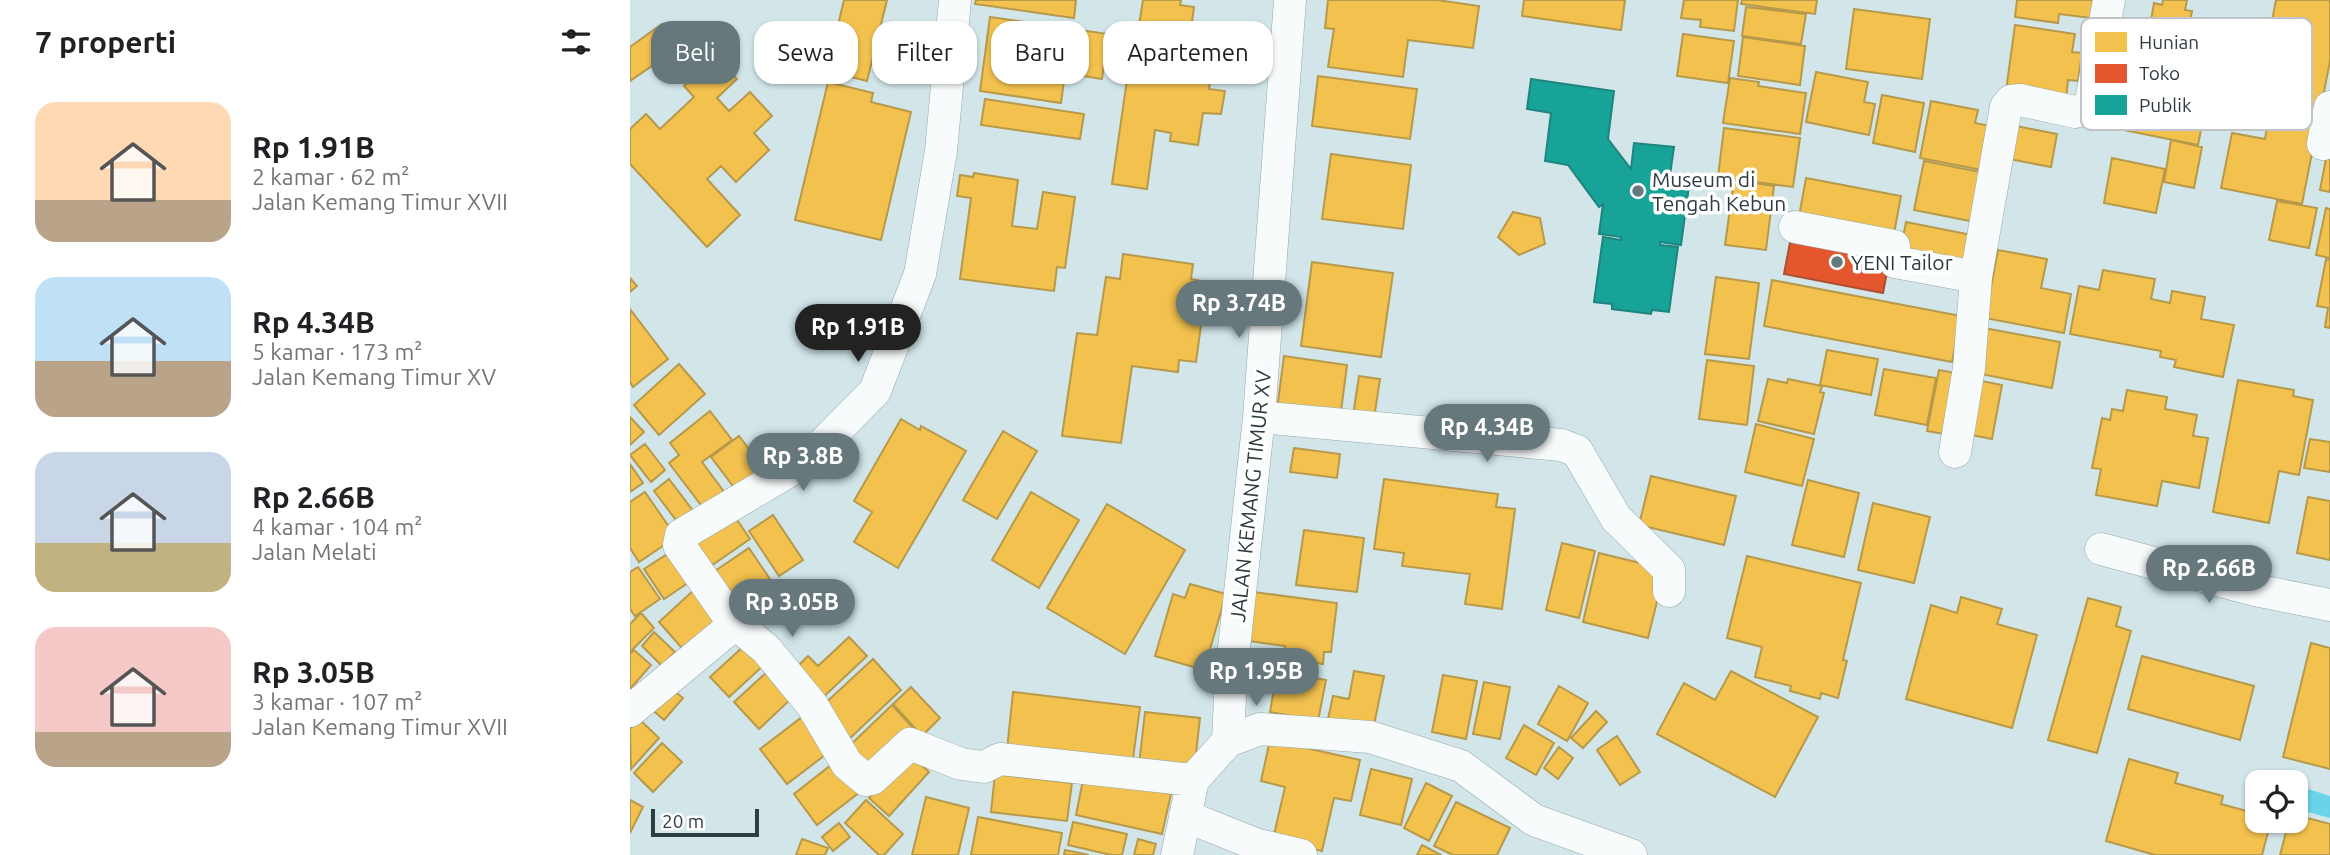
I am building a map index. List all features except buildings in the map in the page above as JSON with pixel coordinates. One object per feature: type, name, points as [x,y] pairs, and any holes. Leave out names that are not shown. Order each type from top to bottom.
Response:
[{"type":"street","points":[[955,0],[941,151],[920,274],[875,391],[806,461],[681,535],[679,544],[735,624],[766,649],[813,705],[847,764],[866,780],[872,779],[911,744],[961,764],[984,767],[1000,759],[1193,780]]},
{"type":"street","name":"JALAN KEMANG TIMUR XV","points":[[1228,735],[1259,417],[1290,0]]},
{"type":"street","points":[[2106,18],[2109,0]]},
{"type":"street","points":[[1955,452],[1969,368],[1976,276],[2006,107],[2011,101],[2020,100],[2075,112],[2081,111]]},
{"type":"street","points":[[2323,144],[2330,107]]},
{"type":"street","points":[[1795,227],[1894,246],[1895,262],[1976,276]]},
{"type":"street","points":[[1259,417],[1561,445],[1577,451],[1616,518],[1669,570],[1669,592]]},
{"type":"street","points":[[2101,549],[2255,590],[2330,605]]},
{"type":"street","points":[[630,710],[735,624]]},
{"type":"street","points":[[1177,855],[1193,780],[1228,735],[1259,729],[1370,737],[1461,766],[1534,820],[1630,855]]},
{"type":"street","points":[[1185,816],[1258,845],[1301,855]]},
{"type":"water","points":[[2308,789],[2330,796],[2330,818],[2308,812]]},
{"type":"place","name":"Museum di Tengah Kebun","points":[[1638,191]]},
{"type":"place","name":"YENI Tailor","points":[[1837,262]]}]
